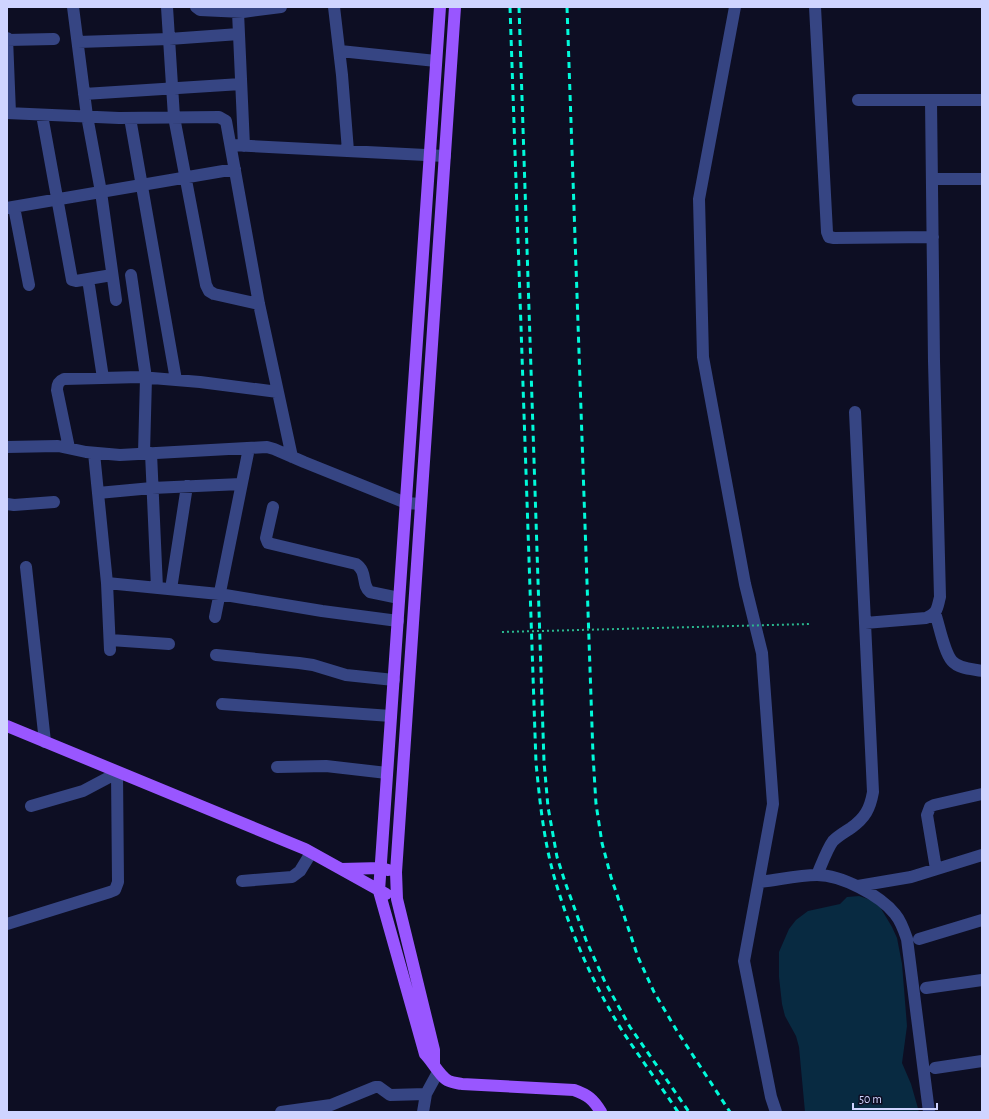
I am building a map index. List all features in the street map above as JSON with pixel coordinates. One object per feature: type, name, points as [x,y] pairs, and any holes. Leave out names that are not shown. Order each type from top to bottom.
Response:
[{"type":"main road","points":[[440,7],[379,891],[425,1054],[448,1081],[462,1084],[574,1090],[587,1095],[595,1102],[601,1112]]},
{"type":"main road","points":[[436,1067],[434,1050],[397,899],[396,872],[455,7]]},
{"type":"main road","points":[[7,726],[311,853],[379,891],[397,899]]},
{"type":"main road","points":[[339,869],[381,868],[396,872]]},
{"type":"street","points":[[73,7],[87,116],[101,192],[116,300]]},
{"type":"street","points":[[167,7],[174,117],[206,285],[209,291],[214,294],[259,304]]},
{"type":"street","points":[[196,7],[200,10],[238,12],[281,7]]},
{"type":"street","points":[[334,7],[340,51],[348,151]]},
{"type":"street","points":[[736,7],[699,200],[703,357],[745,584],[762,653],[773,804],[744,961],[771,1097],[776,1112]]},
{"type":"street","points":[[815,7],[827,232],[834,238],[933,237]]},
{"type":"street","points":[[238,12],[244,146]]},
{"type":"street","points":[[78,42],[169,39],[239,34]]},
{"type":"street","points":[[54,39],[7,39],[8,113],[130,118],[219,117],[226,121],[259,304],[292,457]]},
{"type":"street","points":[[340,51],[436,61]]},
{"type":"street","points":[[84,94],[241,84]]},
{"type":"street","points":[[858,100],[982,100]]},
{"type":"street","points":[[865,623],[926,618],[933,615],[937,609],[940,597],[934,361],[931,100]]},
{"type":"street","points":[[42,114],[56,200],[72,280],[76,281],[112,275]]},
{"type":"street","points":[[130,118],[143,185],[176,380]]},
{"type":"street","points":[[231,145],[445,156]]},
{"type":"street","points":[[29,285],[11,208],[235,169]]},
{"type":"street","points":[[932,179],[982,179]]},
{"type":"street","points":[[131,275],[146,378],[147,453],[152,488],[157,588]]},
{"type":"street","points":[[88,279],[104,378]]},
{"type":"street","points":[[69,448],[57,385],[64,379],[146,378],[278,392]]},
{"type":"street","points":[[817,875],[832,842],[853,827],[867,814],[873,792],[855,412]]},
{"type":"street","points":[[7,447],[58,446],[94,453],[120,455],[267,447],[406,502],[421,504]]},
{"type":"street","points":[[215,617],[248,448]]},
{"type":"street","points":[[94,453],[110,645],[169,644]]},
{"type":"street","points":[[98,492],[241,484]]},
{"type":"street","points":[[171,589],[187,486]]},
{"type":"street","points":[[7,504],[14,505],[54,502]]},
{"type":"street","points":[[273,507],[266,538],[268,543],[356,564],[363,571],[368,590],[399,598]]},
{"type":"street","points":[[26,567],[45,742]]},
{"type":"street","points":[[106,583],[219,594],[322,611],[398,621]]},
{"type":"street","points":[[935,612],[946,650],[952,661],[962,667],[982,671]]},
{"type":"street","points":[[216,655],[299,663],[313,665],[339,674],[394,680]]},
{"type":"street","points":[[222,704],[391,716]]},
{"type":"street","points":[[277,767],[326,766],[387,773]]},
{"type":"street","points":[[7,924],[115,890],[118,882],[117,773],[76,794],[31,806]]},
{"type":"street","points":[[936,869],[927,815],[930,807],[982,794]]},
{"type":"street","points":[[242,881],[292,877],[300,871],[311,853]]},
{"type":"street","points":[[858,886],[911,877],[982,855]]},
{"type":"street","points":[[759,882],[817,875],[829,877],[858,886],[884,903],[896,914],[907,939],[929,1112]]},
{"type":"street","points":[[919,939],[982,920]]},
{"type":"street","points":[[926,988],[982,980]]},
{"type":"street","points":[[935,1068],[982,1061]]},
{"type":"street","points":[[423,1112],[426,1094],[436,1067]]},
{"type":"street","points":[[281,1112],[330,1105],[375,1086],[379,1087],[390,1095],[426,1094]]},
{"type":"path","points":[[502,632],[810,624]]},
{"type":"water","points":[[859,896],[871,900],[880,907],[897,938],[902,964],[907,1026],[902,1063],[911,1084],[919,1112],[805,1112],[799,1047],[796,1036],[785,1016],[782,1004],[779,977],[779,952],[789,929],[796,920],[808,911],[840,904],[847,897]]},
{"type":"railway","points":[[510,7],[536,763],[543,823],[548,853],[556,883],[584,959],[602,996],[623,1032],[678,1112]]},
{"type":"railway","points":[[519,7],[544,762],[548,807],[557,857],[565,882],[586,940],[605,982],[630,1027],[689,1112]]},
{"type":"railway","points":[[567,7],[593,755],[596,804],[602,843],[611,877],[638,957],[654,992],[677,1031],[730,1112]]}]
